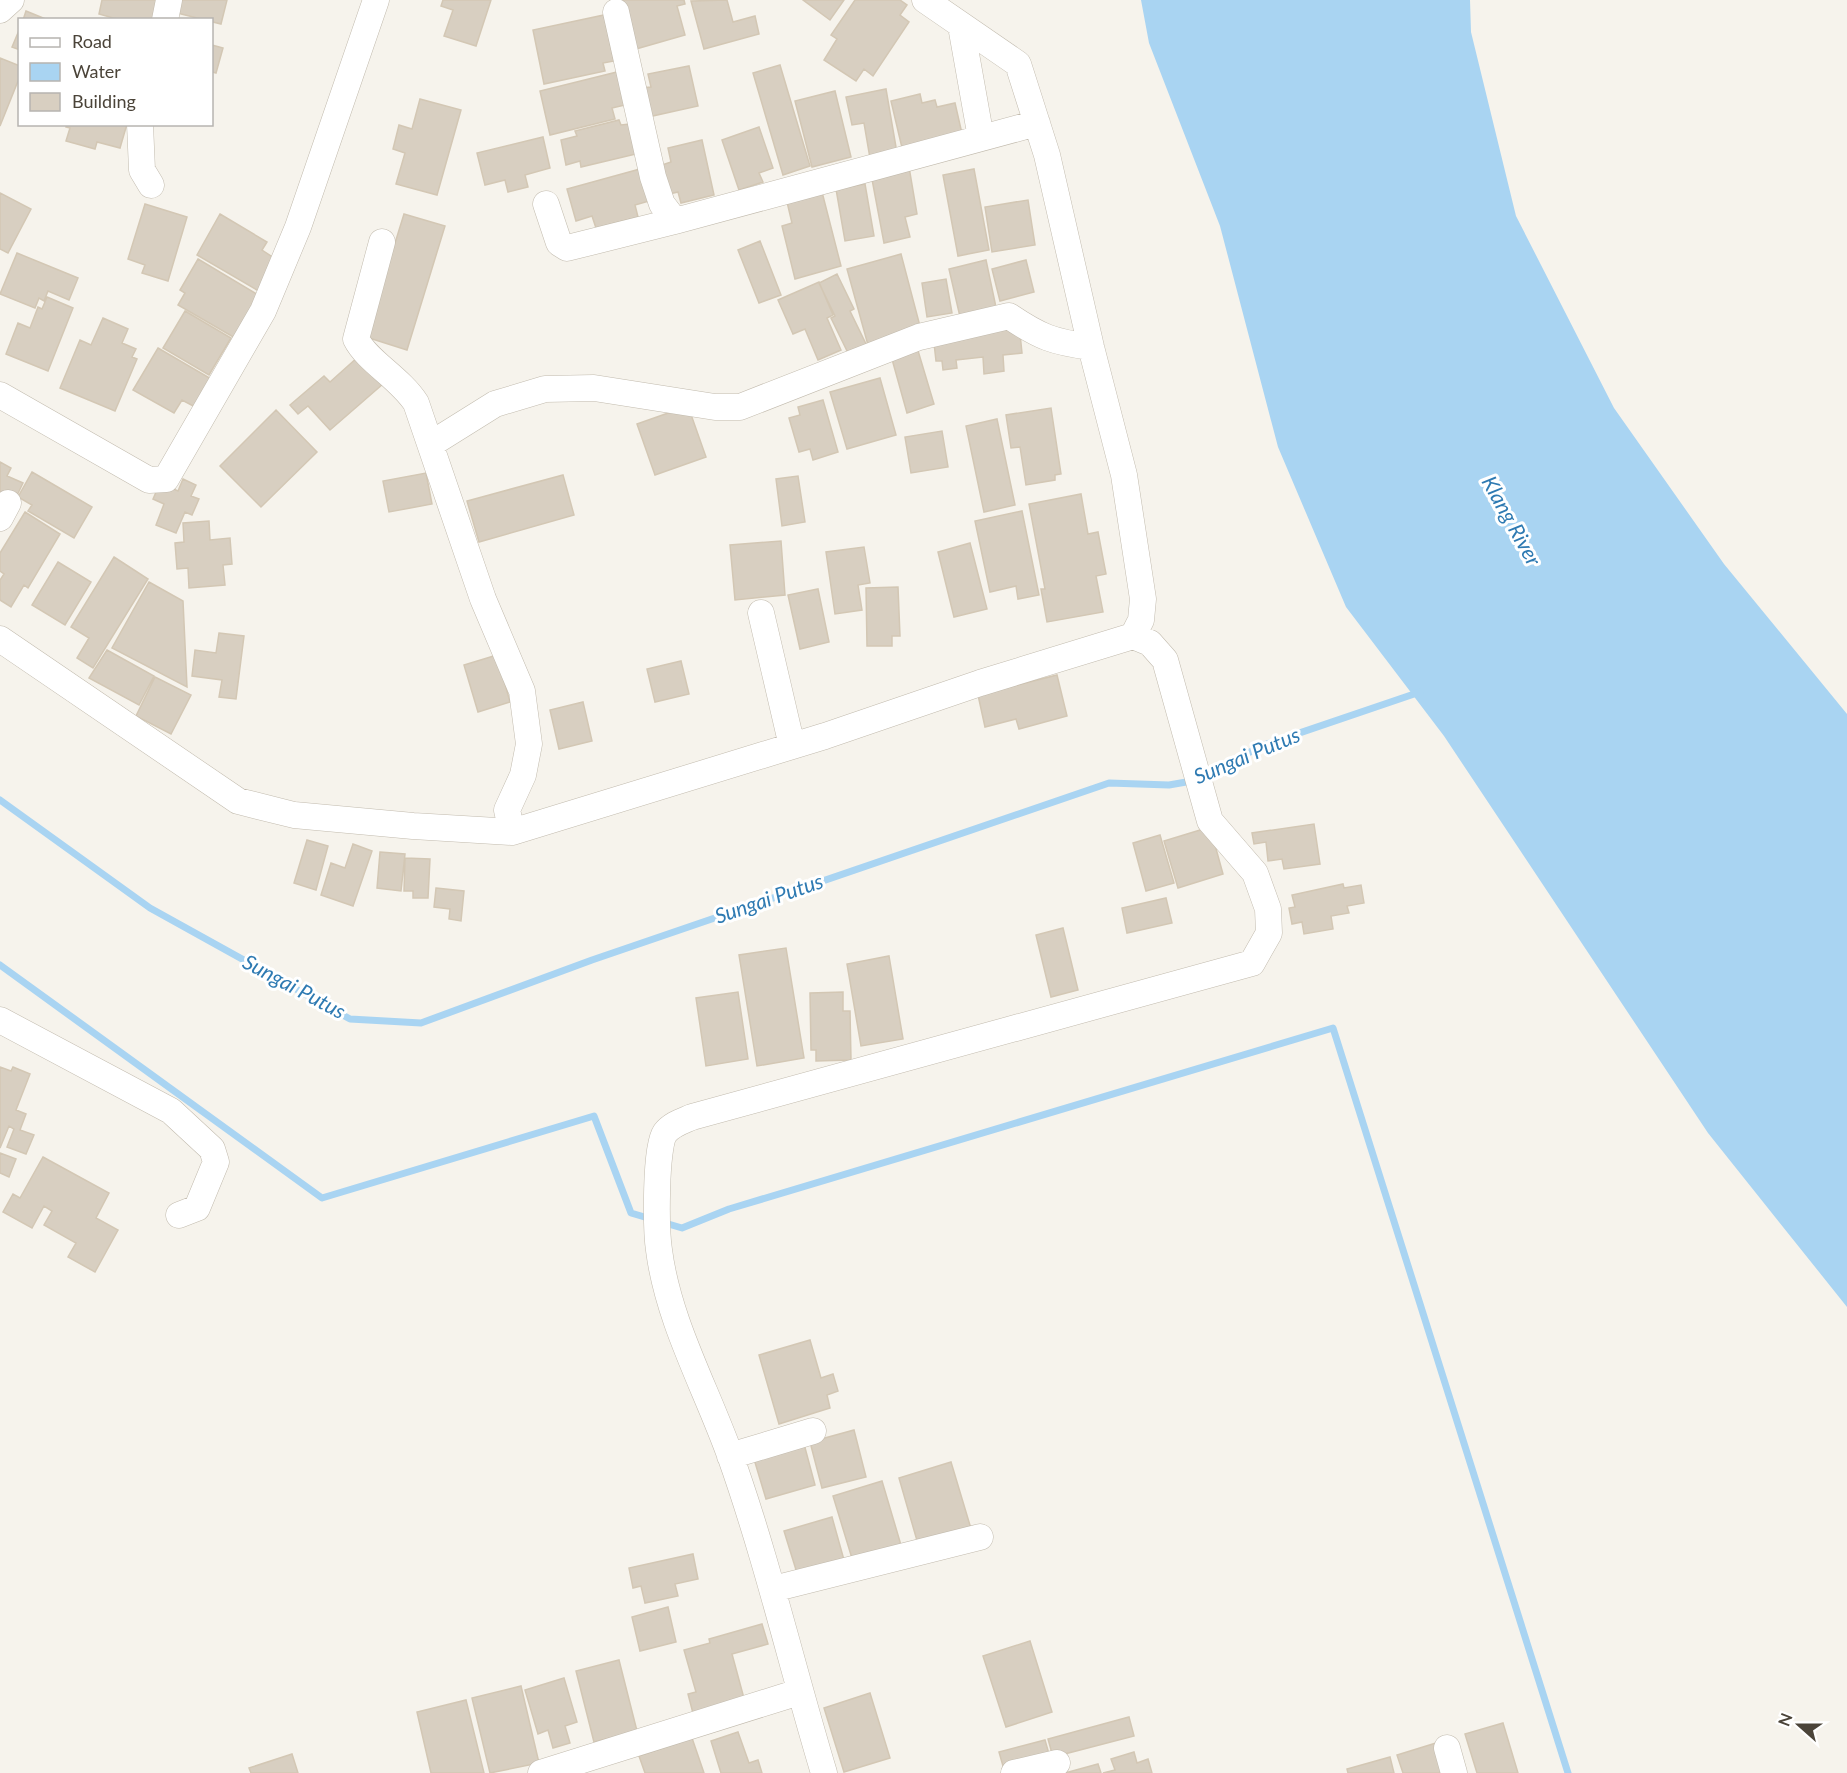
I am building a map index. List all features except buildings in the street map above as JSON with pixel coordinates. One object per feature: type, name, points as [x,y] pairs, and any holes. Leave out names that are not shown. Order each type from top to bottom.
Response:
[{"type":"street","points":[[0,10],[11,0]]},
{"type":"street","points":[[165,18],[169,0]]},
{"type":"street","points":[[0,394],[148,480],[166,479],[263,311],[298,227],[376,0]]},
{"type":"street","points":[[925,0],[961,27],[1018,64],[1047,155],[1091,347],[1124,475],[1143,599],[1141,620],[1133,636]]},
{"type":"street","points":[[616,12],[653,177],[662,204],[675,221]]},
{"type":"street","points":[[961,27],[981,138]]},
{"type":"street","points":[[546,204],[560,243],[567,248],[1036,123]]},
{"type":"street","points":[[140,126],[142,170],[151,185]]},
{"type":"street","points":[[382,242],[356,339],[361,349],[408,390],[416,403],[483,599],[522,691],[529,744],[523,775],[507,810],[512,832]]},
{"type":"street","points":[[431,444],[495,404],[545,389],[594,388],[715,407],[740,407],[919,337],[1009,316],[1036,335],[1050,340],[1091,347]]},
{"type":"street","points":[[761,613],[792,746]]},
{"type":"street","points":[[0,639],[238,801],[294,815],[512,832],[792,746],[1133,636],[1150,643],[1165,660],[1210,821],[1255,873],[1268,909],[1269,933],[1252,963],[678,1122],[664,1134],[658,1158],[658,1248],[665,1279],[684,1339],[730,1456],[773,1589],[799,1692],[824,1773]]},
{"type":"street","points":[[0,1020],[171,1112],[212,1149],[216,1162],[197,1208],[179,1215]]},
{"type":"street","points":[[730,1456],[813,1431]]},
{"type":"street","points":[[773,1589],[980,1537]]},
{"type":"street","points":[[541,1773],[799,1692]]},
{"type":"street","points":[[1447,1748],[1454,1773]]},
{"type":"street","points":[[1014,1773],[1057,1763]]},
{"type":"water","name":"Klang River","points":[[1141,0],[1470,0],[1471,32],[1516,216],[1614,408],[1724,564],[1847,714],[1847,1307],[1708,1133],[1444,736],[1346,607],[1278,447],[1220,226],[1149,43]]},
{"type":"waterway","name":"Sungai Putus","points":[[0,800],[150,908],[350,1019],[421,1023],[592,960],[1109,783],[1169,785],[1192,781],[1264,745],[1420,692]]},
{"type":"waterway","points":[[0,965],[322,1198],[594,1116],[631,1213],[682,1228],[729,1209],[1333,1028],[1568,1773]]}]
